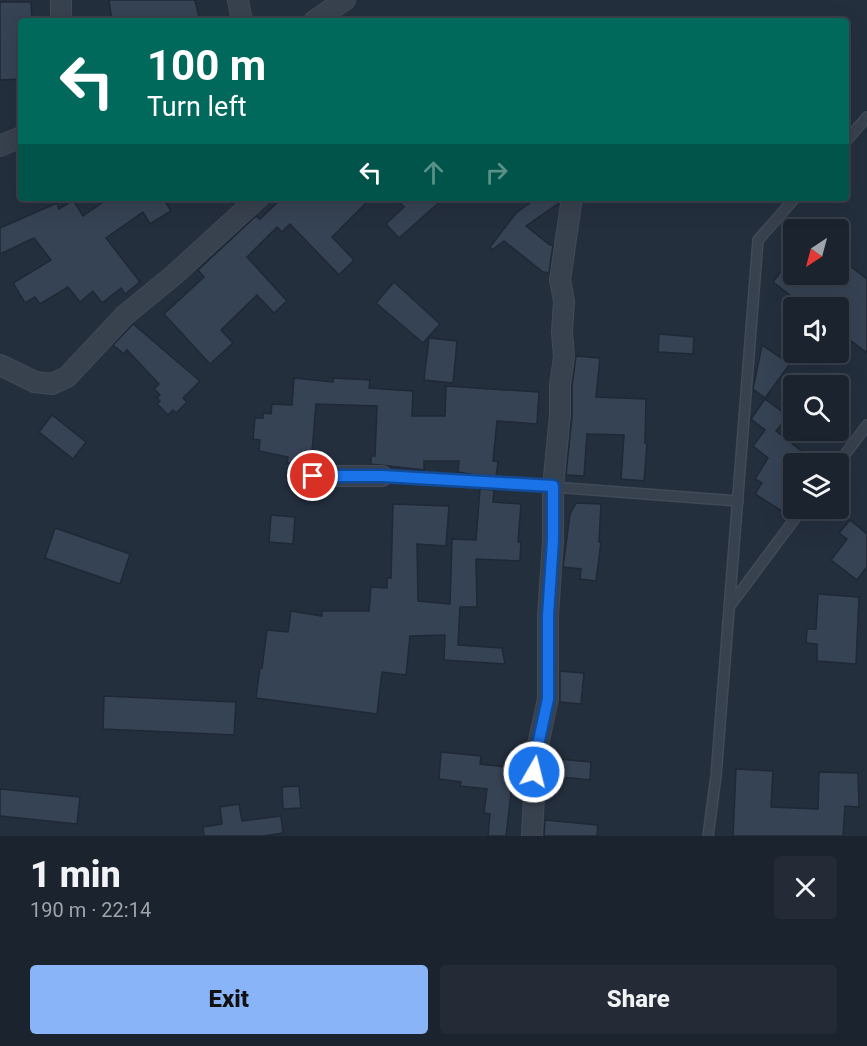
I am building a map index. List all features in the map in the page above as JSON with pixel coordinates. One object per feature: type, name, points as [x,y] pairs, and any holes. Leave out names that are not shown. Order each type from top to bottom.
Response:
[{"type":"street","points":[[61,0],[61,18]]},
{"type":"street","points":[[238,0],[241,18]]},
{"type":"street","points":[[318,18],[345,0]]},
{"type":"street","points":[[0,146],[18,138]]},
{"type":"street","points":[[0,365],[35,382],[52,384],[67,377],[125,315],[174,275],[255,201]]},
{"type":"street","points":[[532,836],[536,754],[548,699],[548,616],[553,540],[553,486],[564,357],[562,332],[564,301],[560,280],[570,201]]},
{"type":"street","points":[[313,476],[382,476]]},
{"type":"lane","points":[[849,138],[867,117]]},
{"type":"lane","points":[[708,836],[717,776],[758,240],[792,201]]},
{"type":"lane","points":[[846,453],[867,425]]},
{"type":"lane","points":[[382,476],[553,486],[738,501]]},
{"type":"lane","points":[[729,607],[795,519]]},
{"type":"building","points":[[109,0],[195,0],[199,18],[112,18]]},
{"type":"building","points":[[0,2],[31,2],[32,18],[18,18],[18,79],[0,80]]},
{"type":"building","points":[[74,201],[83,216],[105,201],[165,201],[171,211],[150,224],[143,212],[106,238],[140,282],[125,294],[121,288],[102,303],[93,291],[80,302],[68,287],[40,304],[35,297],[25,303],[13,283],[51,260],[34,238],[0,254],[0,228],[57,203],[59,209]]},
{"type":"building","points":[[279,201],[368,201],[332,237],[354,260],[339,275],[290,224],[282,232],[277,227],[247,257],[287,301],[274,313],[257,295],[221,330],[233,343],[210,364],[164,314],[204,277],[198,270],[256,216],[260,219]]},
{"type":"building","points":[[399,201],[441,201],[399,238],[386,224],[404,207]]},
{"type":"building","points":[[533,201],[559,201],[559,203],[526,226],[553,245],[549,273],[543,272],[504,241],[492,250],[490,247],[516,213]]},
{"type":"building","points":[[849,265],[867,279],[867,353],[849,339],[849,297],[793,297],[773,282],[783,269],[783,285],[849,285]]},
{"type":"building","points":[[394,282],[440,324],[423,343],[376,303]]},
{"type":"building","points":[[133,324],[200,381],[183,398],[187,402],[176,413],[173,410],[168,415],[157,404],[160,401],[157,398],[160,395],[154,389],[159,384],[127,350],[124,354],[113,345]]},
{"type":"building","points":[[659,334],[694,337],[693,354],[658,352]]},
{"type":"building","points":[[429,338],[457,341],[453,383],[424,380]]},
{"type":"building","points":[[762,345],[783,359],[783,363],[790,364],[765,398],[753,389]]},
{"type":"building","points":[[576,356],[600,358],[596,397],[646,399],[645,443],[647,444],[644,481],[621,479],[624,435],[587,434],[584,476],[566,475]]},
{"type":"building","points":[[294,378],[333,382],[333,378],[370,380],[369,388],[413,391],[412,416],[445,416],[446,386],[539,392],[537,424],[497,421],[493,461],[498,462],[496,477],[481,476],[458,472],[459,461],[424,461],[424,470],[371,464],[371,456],[375,456],[377,406],[316,404],[311,464],[287,463],[288,457],[259,451],[260,440],[253,439],[255,418],[263,418],[263,413],[271,414],[272,404],[292,405]]},
{"type":"building","points":[[765,399],[783,412],[783,422],[776,431],[783,436],[783,441],[789,441],[804,453],[783,453],[782,511],[755,494],[762,483],[755,479],[768,458],[753,446],[765,430],[751,419]]},
{"type":"building","points":[[52,415],[86,442],[73,459],[39,432]]},
{"type":"building","points":[[480,489],[494,490],[493,502],[521,504],[518,542],[521,542],[520,561],[476,559],[477,607],[460,607],[458,645],[502,648],[505,664],[444,660],[445,635],[410,636],[406,675],[382,672],[377,714],[256,698],[267,630],[288,632],[291,611],[322,616],[322,611],[369,611],[371,587],[387,588],[387,578],[391,578],[393,504],[449,506],[446,546],[417,544],[418,601],[450,604],[452,539],[476,540]]},
{"type":"building","points":[[576,503],[601,504],[599,542],[601,542],[596,581],[580,579],[581,569],[563,567],[570,514]]},
{"type":"building","points":[[271,515],[295,517],[293,544],[269,542]]},
{"type":"building","points":[[850,520],[867,534],[867,567],[857,580],[831,560],[847,539],[839,533]]},
{"type":"building","points":[[55,528],[130,554],[120,584],[45,558]]},
{"type":"building","points":[[818,594],[859,597],[856,664],[817,661],[817,644],[806,643],[807,629],[816,629]]},
{"type":"building","points":[[560,671],[584,673],[581,704],[560,702]]},
{"type":"building","points":[[104,696],[236,702],[234,735],[103,729]]},
{"type":"building","points":[[441,752],[481,756],[480,764],[514,768],[506,836],[488,836],[490,814],[484,813],[487,789],[460,786],[461,782],[439,779]]},
{"type":"building","points":[[548,758],[591,762],[590,780],[562,777],[561,781],[547,779]]},
{"type":"building","points":[[736,769],[773,771],[771,807],[818,809],[819,772],[858,773],[859,807],[845,806],[843,836],[733,836]]},
{"type":"building","points":[[299,786],[301,808],[283,809],[282,787]]},
{"type":"building","points":[[0,789],[80,797],[77,824],[0,816]]},
{"type":"building","points":[[239,804],[242,821],[281,816],[283,833],[263,836],[204,836],[203,827],[222,824],[220,807]]},
{"type":"building","points":[[545,820],[598,825],[597,836],[544,836]]},
{"type":"route","points":[[313,476],[382,476],[553,486],[553,540],[548,616],[550,653],[548,699],[534,772]]}]
